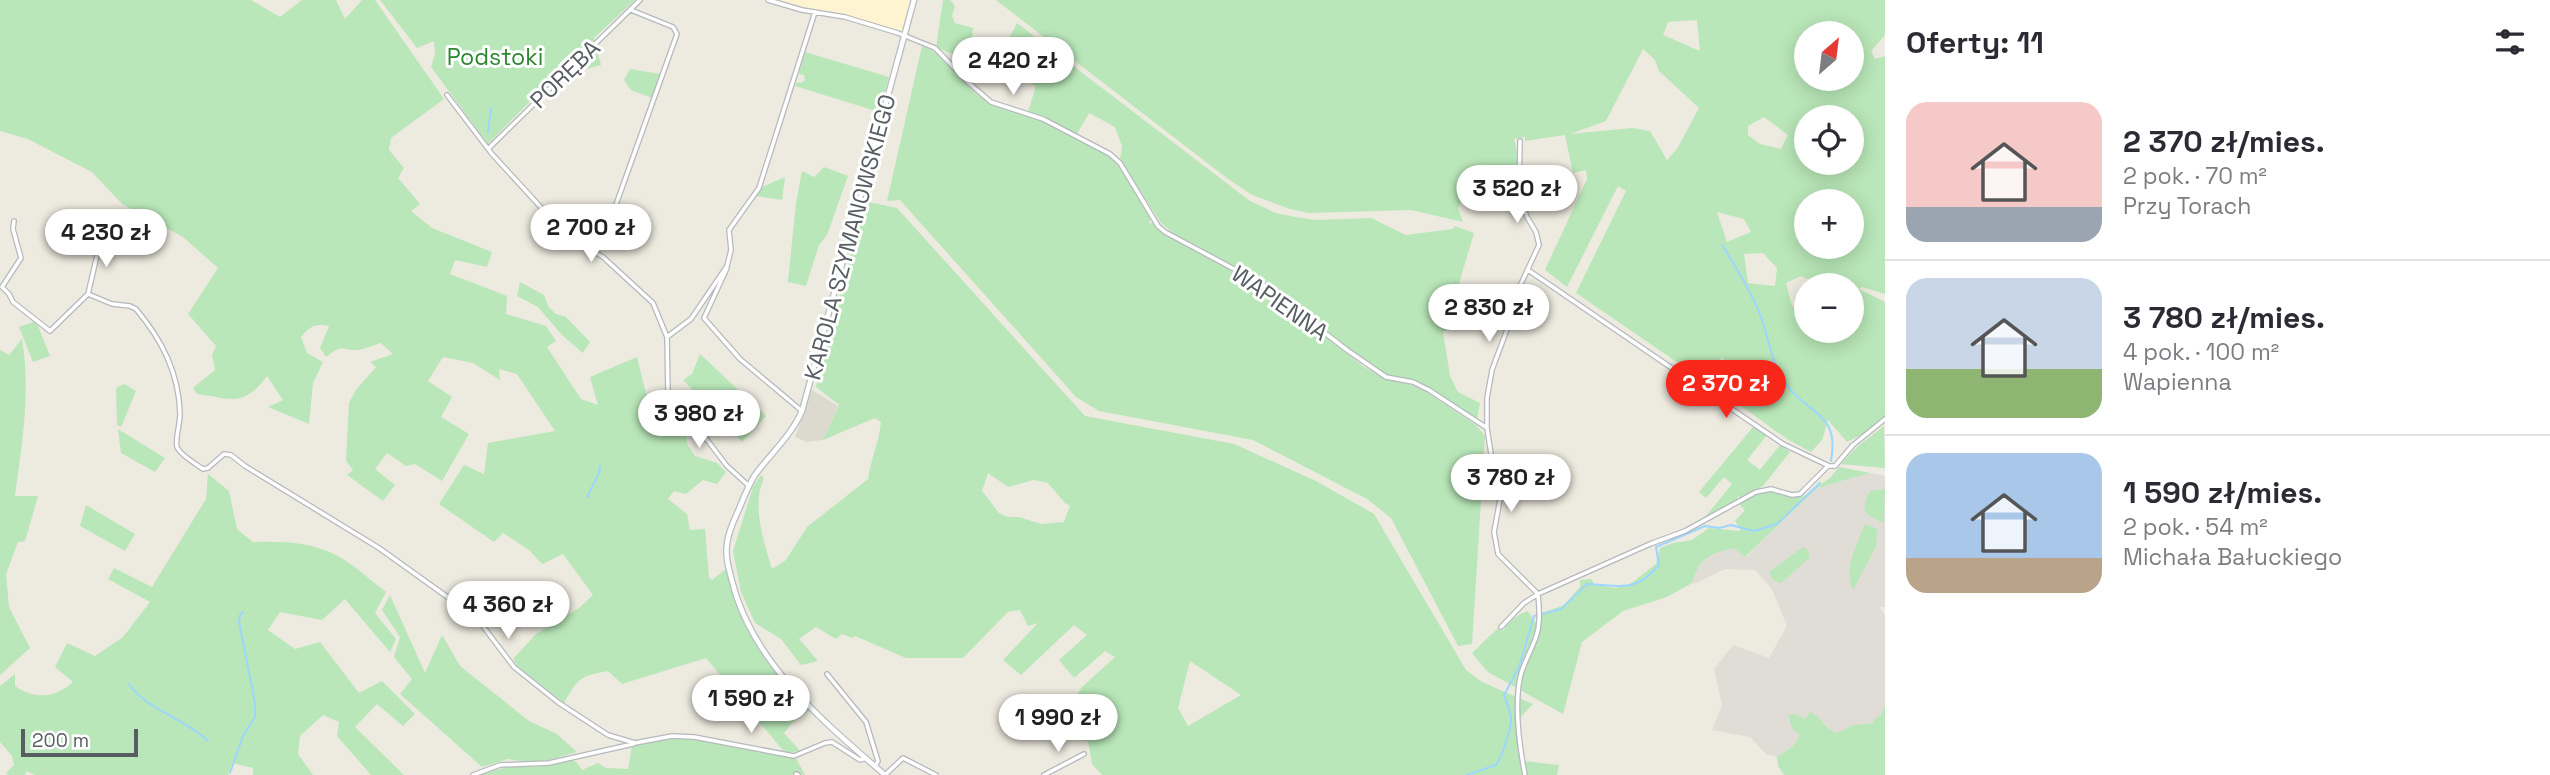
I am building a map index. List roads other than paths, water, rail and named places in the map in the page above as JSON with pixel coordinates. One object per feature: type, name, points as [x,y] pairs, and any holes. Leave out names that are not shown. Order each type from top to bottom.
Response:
[{"type":"street","name":"PORĘBA","points":[[489,148],[640,0]]},
{"type":"street","name":"WAPIENNA","points":[[768,0],[845,17],[935,48],[991,102],[1043,118],[1110,154],[1120,163],[1158,226],[1165,232],[1262,284],[1386,377],[1429,390],[1487,428]]},
{"type":"street","name":"KAROLA SZYMANOWSKIEGO","points":[[885,775],[831,727],[774,665],[742,611],[726,559],[729,536],[749,486],[789,436],[802,411],[914,0]]},
{"type":"street","points":[[592,249],[608,227],[677,34],[673,27],[631,10]]},
{"type":"street","points":[[802,411],[740,359],[704,318],[730,256],[730,227],[759,188],[815,12]]},
{"type":"street","points":[[447,95],[489,148],[565,233],[592,249],[623,273],[653,303],[667,337],[668,396],[691,419],[727,466],[749,486]]},
{"type":"street","points":[[1520,141],[1518,183],[1522,205],[1538,239],[1538,250],[1519,288],[1492,370],[1487,398],[1487,428],[1495,480],[1501,494],[1494,532],[1498,554],[1538,594],[1537,635],[1519,686],[1519,746],[1525,775]]},
{"type":"street","points":[[15,222],[13,229],[21,258],[2,287],[13,302],[50,331],[88,294],[98,251],[107,235]]},
{"type":"street","points":[[667,337],[697,312],[727,266]]},
{"type":"street","points":[[1528,270],[1783,444],[1828,466],[1835,467],[1853,445],[1885,419]]},
{"type":"street","points":[[88,294],[136,310],[164,347],[171,363],[178,396],[179,451],[203,469],[224,454],[231,455],[379,548],[473,616],[514,667],[536,686],[601,731],[635,743]]},
{"type":"street","points":[[1501,627],[1524,603],[1538,594],[1685,531],[1756,492],[1771,489],[1792,495],[1800,494],[1828,466]]},
{"type":"street","points":[[827,674],[866,722],[878,761],[875,766]]},
{"type":"street","points":[[473,775],[500,765],[549,763],[672,736],[694,737],[794,757],[832,742],[860,760],[866,758]]},
{"type":"street","points":[[1044,775],[1084,754]]},
{"type":"street","points":[[885,775],[903,758],[936,775]]},
{"type":"waterway","points":[[488,132],[491,108]]},
{"type":"waterway","points":[[1722,245],[1755,303],[1780,375],[1794,394],[1820,416],[1831,432],[1831,461]]},
{"type":"waterway","points":[[587,497],[600,466]]},
{"type":"waterway","points":[[1467,775],[1496,765],[1501,755],[1511,722],[1504,695],[1519,667],[1534,616],[1561,609],[1587,584],[1626,586],[1642,580],[1659,565],[1656,547],[1705,526],[1719,528],[1731,525],[1754,531],[1777,524],[1820,483]]},
{"type":"waterway","points":[[230,773],[243,736],[255,717],[255,703],[239,622],[243,612]]},
{"type":"waterway","points":[[129,684],[146,701],[189,726],[208,741]]},
{"type":"park label","name":"Podstoki","points":[[495,57]]}]
